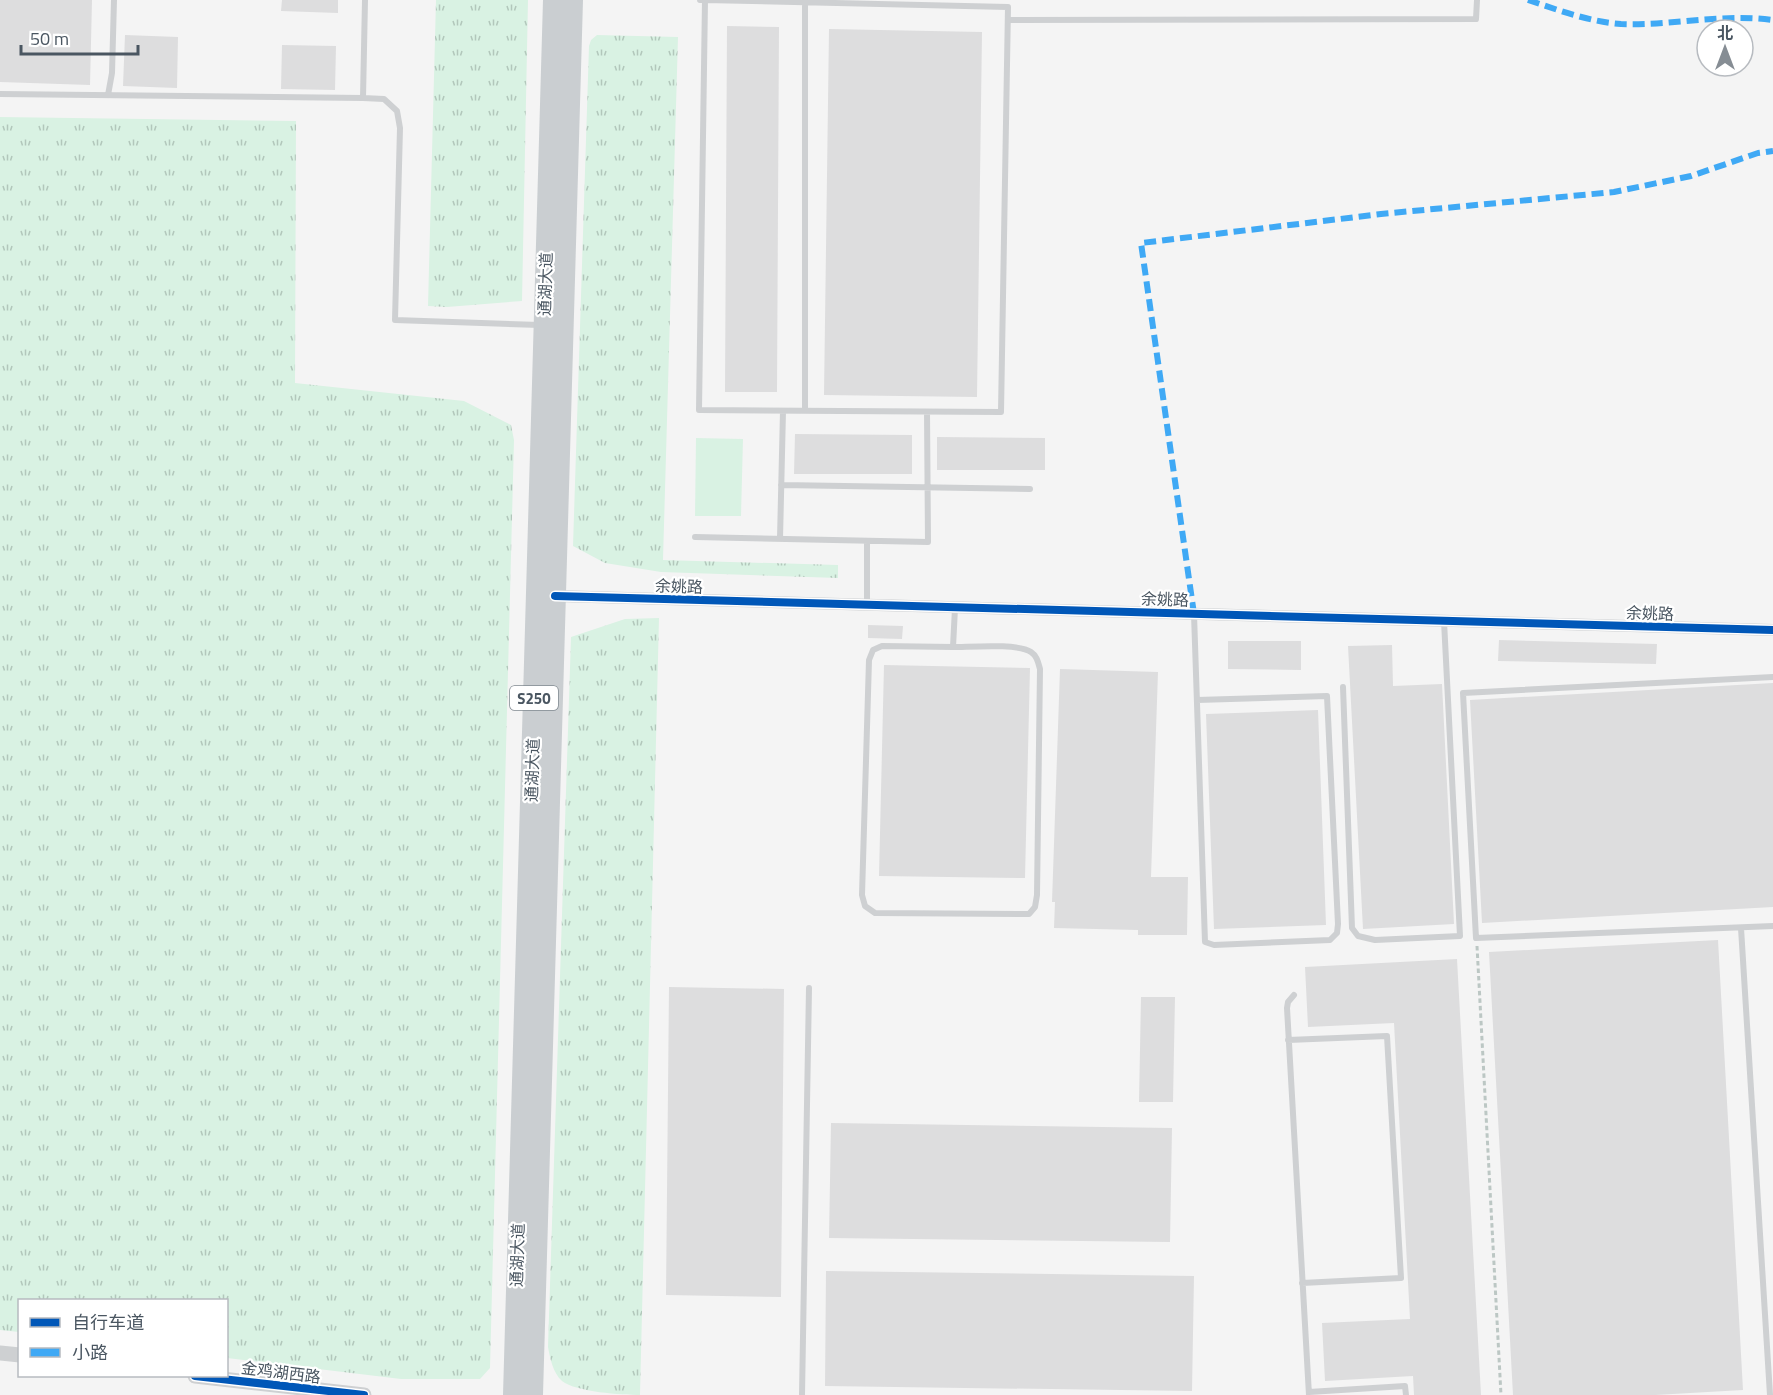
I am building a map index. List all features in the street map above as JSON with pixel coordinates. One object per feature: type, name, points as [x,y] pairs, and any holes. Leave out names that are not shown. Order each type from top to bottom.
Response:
[{"type":"main road","name":"通湖大道","points":[[513,1395],[553,0]]},
{"type":"main road","name":"通湖大道","points":[[533,1395],[573,0]]},
{"type":"street","name":"余姚路","points":[[555,596],[1773,630]]},
{"type":"street","points":[[0,1353],[18,1355]]},
{"type":"street","name":"金鸡湖西路","points":[[204,1377],[364,1395]]},
{"type":"lane","points":[[108,95],[112,73],[114,0]]},
{"type":"lane","points":[[363,98],[365,0]]},
{"type":"lane","points":[[700,0],[705,0],[805,2],[1008,7],[1001,412],[699,410],[705,0]]},
{"type":"lane","points":[[1008,20],[1476,19],[1477,0]]},
{"type":"lane","points":[[805,2],[805,411]]},
{"type":"lane","points":[[0,94],[384,99],[397,111],[400,128],[395,320],[544,325]]},
{"type":"lane","points":[[780,539],[783,411]]},
{"type":"lane","points":[[695,537],[928,542],[927,412]]},
{"type":"lane","points":[[781,485],[1030,489]]},
{"type":"lane","points":[[867,541],[867,604]]},
{"type":"lane","points":[[953,647],[955,607]]},
{"type":"lane","points":[[1194,614],[1205,942],[1214,945],[1330,939],[1337,933],[1338,924],[1327,696],[1197,700]]},
{"type":"lane","points":[[1343,687],[1352,928],[1358,936],[1375,940],[1460,936],[1444,621]]},
{"type":"lane","points":[[882,646],[953,647],[1017,648],[1029,650],[1037,658],[1040,669],[1037,895],[1035,907],[1029,914],[875,913],[865,906],[862,895],[869,660],[873,650],[882,646]]},
{"type":"lane","points":[[1773,677],[1463,693],[1476,938],[1773,926]]},
{"type":"lane","points":[[1741,928],[1770,1395]]},
{"type":"lane","points":[[802,1395],[809,988]]},
{"type":"lane","points":[[1294,995],[1288,1002],[1287,1008],[1288,1040],[1309,1393],[1405,1386],[1406,1395]]},
{"type":"lane","points":[[1288,1040],[1387,1036],[1401,1278],[1302,1283]]},
{"type":"path","points":[[1476,938],[1501,1395]]},
{"type":"green space","points":[[436,0],[528,0],[522,301],[447,307],[428,306]]},
{"type":"green space","points":[[597,35],[678,37],[663,560],[838,565],[838,578],[661,572],[605,563],[573,546],[589,46],[591,40]]},
{"type":"green space","points":[[0,117],[296,121],[295,383],[464,401],[511,425],[514,440],[490,1368],[480,1379],[401,1379],[228,1358],[228,1299],[18,1299],[18,1332],[0,1330]]},
{"type":"green space","points":[[696,438],[743,439],[741,516],[695,516]]},
{"type":"green space","points":[[659,618],[640,1395],[632,1395],[578,1388],[562,1381],[554,1370],[548,1347],[571,637],[625,619]]},
{"type":"building","points":[[0,0],[92,0],[90,85],[0,82]]},
{"type":"building","points":[[282,0],[338,0],[338,13],[281,11]]},
{"type":"building","points":[[727,26],[779,27],[777,392],[725,392]]},
{"type":"building","points":[[829,29],[982,32],[977,397],[824,395]]},
{"type":"building","points":[[125,35],[178,37],[177,88],[123,86]]},
{"type":"building","points":[[282,45],[336,46],[335,90],[281,89]]},
{"type":"building","points":[[795,434],[912,435],[912,474],[794,474]]},
{"type":"building","points":[[937,437],[1045,438],[1045,470],[937,470]]},
{"type":"building","points":[[868,625],[903,626],[902,639],[868,638]]},
{"type":"building","points":[[1499,640],[1657,644],[1656,664],[1498,661]]},
{"type":"building","points":[[1228,641],[1301,641],[1301,670],[1228,669]]},
{"type":"building","points":[[1392,645],[1393,686],[1442,684],[1454,924],[1363,929],[1348,646]]},
{"type":"building","points":[[884,665],[1030,668],[1025,878],[879,876]]},
{"type":"building","points":[[1060,669],[1158,672],[1151,877],[1188,877],[1187,935],[1138,935],[1138,930],[1054,928],[1055,902],[1052,902]]},
{"type":"building","points":[[1773,683],[1773,907],[1482,923],[1470,700]]},
{"type":"building","points":[[1318,710],[1326,925],[1214,929],[1206,714]]},
{"type":"building","points":[[1718,940],[1743,1390],[1655,1395],[1513,1395],[1489,952]]},
{"type":"building","points":[[1457,959],[1481,1395],[1414,1395],[1413,1376],[1325,1381],[1322,1323],[1410,1319],[1394,1023],[1308,1027],[1305,967]]},
{"type":"building","points":[[669,987],[784,989],[781,1297],[666,1295]]},
{"type":"building","points":[[1141,997],[1175,997],[1173,1102],[1139,1102]]},
{"type":"building","points":[[831,1123],[1172,1128],[1170,1242],[829,1238]]},
{"type":"building","points":[[826,1271],[1194,1276],[1192,1391],[825,1386]]},
{"type":"marked path","points":[[1528,0],[1586,18],[1621,24],[1735,18],[1773,20]]},
{"type":"marked path","points":[[1194,614],[1141,243],[1381,214],[1614,192],[1691,176],[1758,153],[1773,151]]},
{"type":"cycle path","points":[[555,596],[1773,630]]},
{"type":"cycle path","points":[[204,1377],[364,1395]]}]
